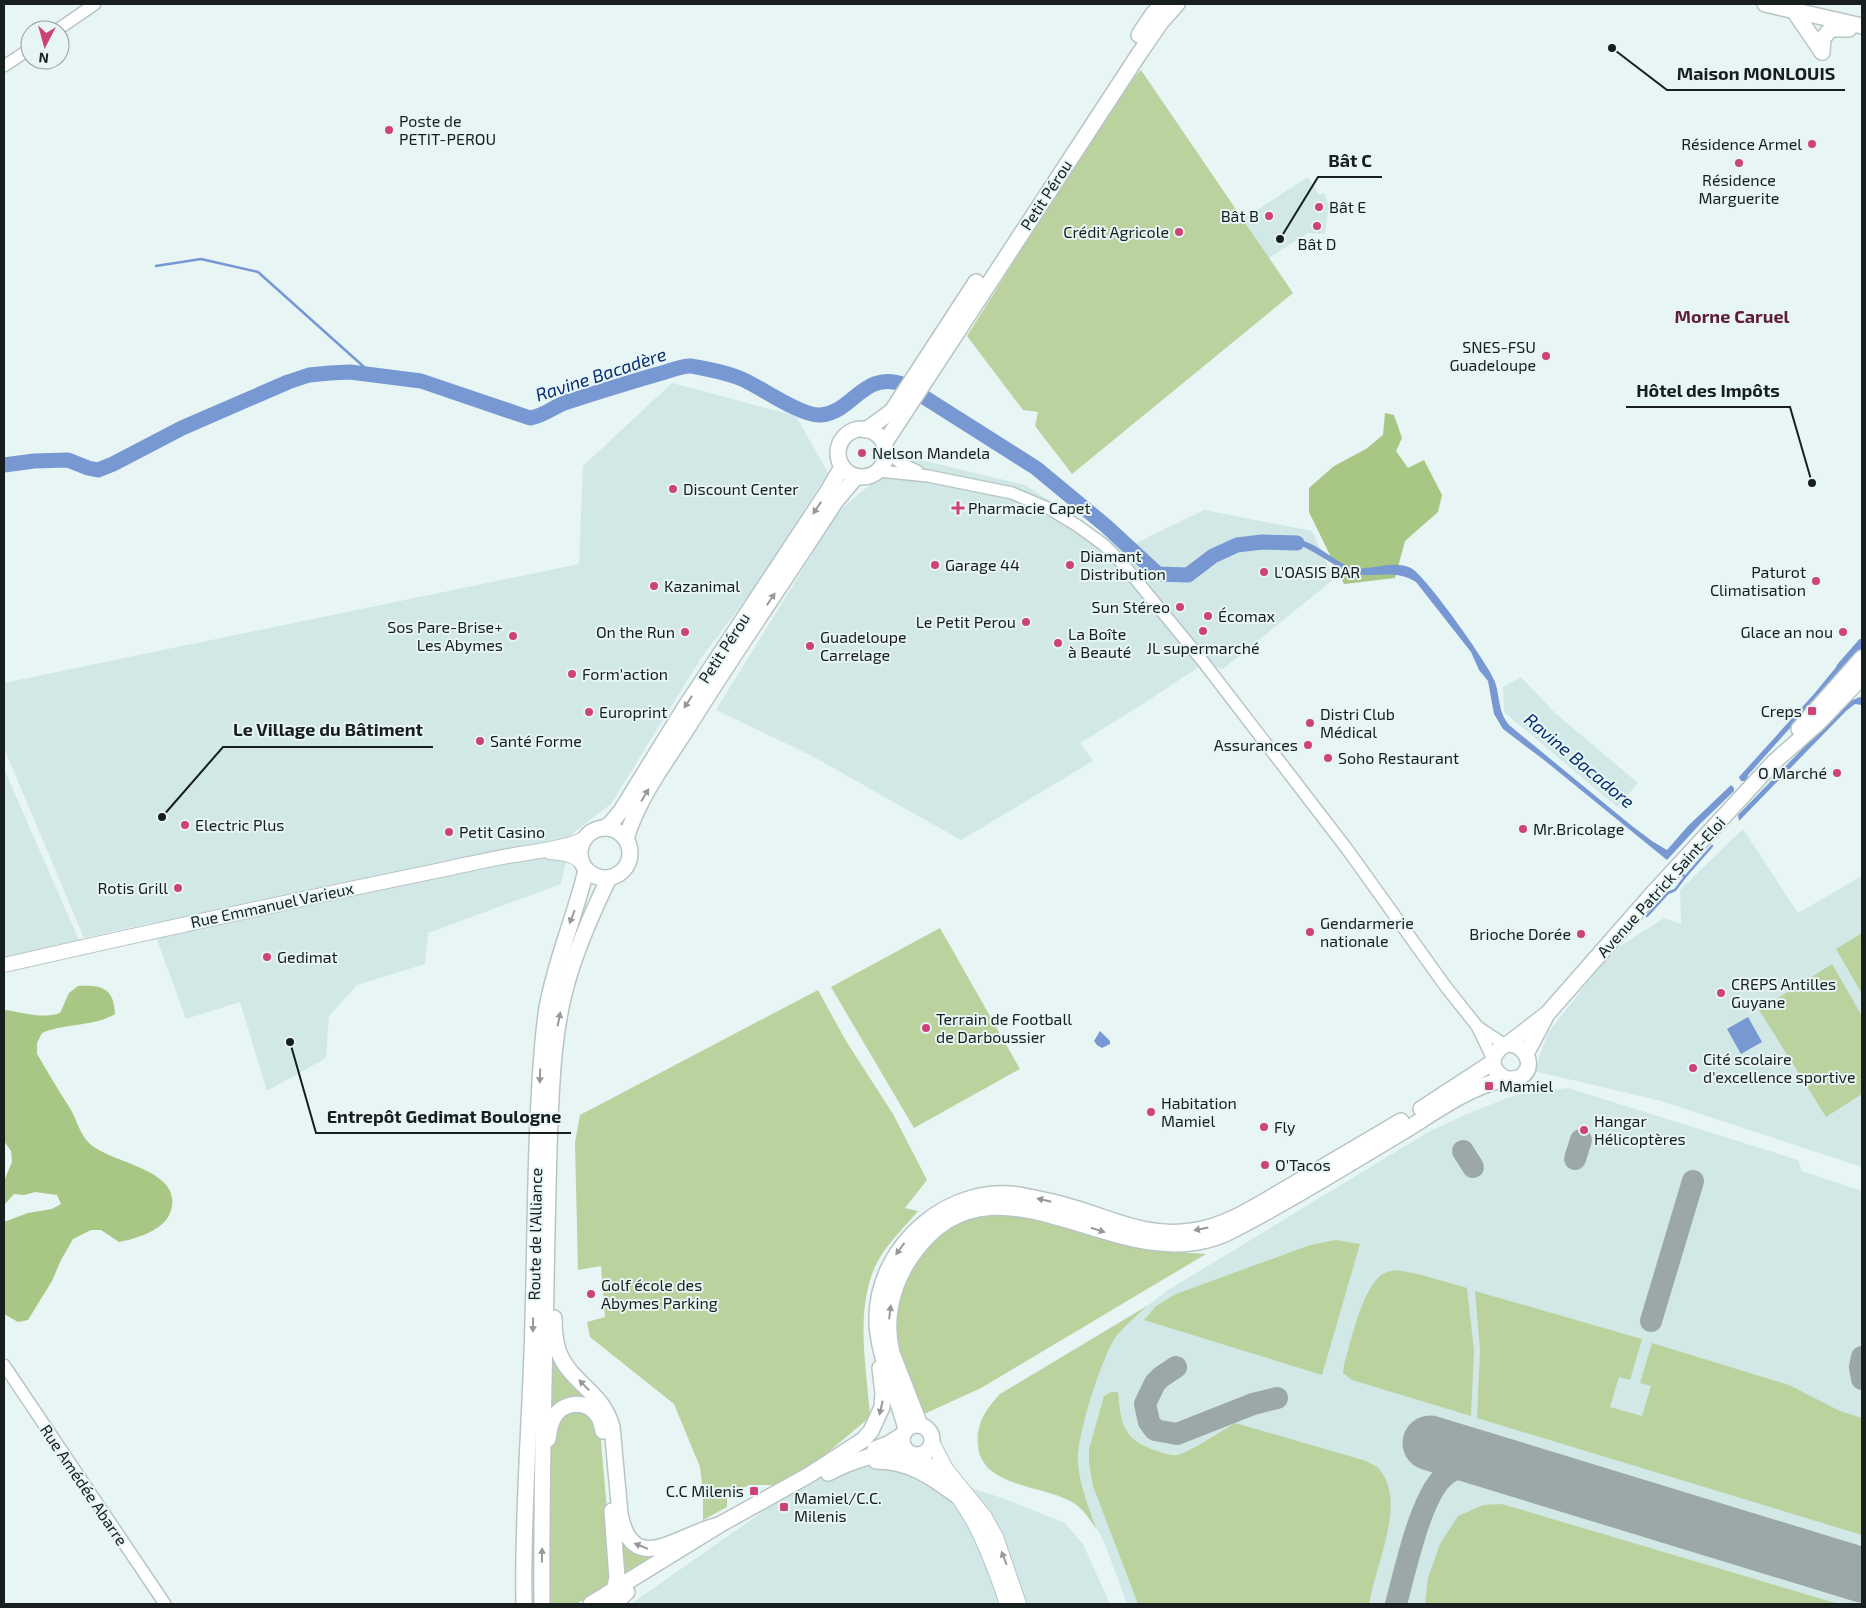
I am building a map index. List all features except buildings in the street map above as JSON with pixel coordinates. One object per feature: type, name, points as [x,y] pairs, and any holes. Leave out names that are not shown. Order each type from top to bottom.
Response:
[{"type":"main road","name":"Petit Pérou","points":[[885,447],[912,389],[1153,14],[1163,4]]},
{"type":"main road","name":"Petit Pérou","points":[[866,430],[892,411],[912,389],[1161,22],[1177,4]]},
{"type":"main road","points":[[1765,4],[1862,16]]},
{"type":"main road","points":[[1799,8],[1822,52],[1823,38],[1831,29],[1862,28]]},
{"type":"main road","points":[[1799,8],[1862,28]]},
{"type":"main road","points":[[866,430],[877,434],[885,447],[885,461],[879,470],[868,477],[856,477],[848,473],[842,467],[838,456],[840,443],[849,433],[854,431],[866,430]]},
{"type":"main road","name":"Petit Pérou","points":[[604,828],[621,811],[684,709],[821,502],[842,467]]},
{"type":"main road","name":"Petit Pérou","points":[[626,839],[634,814],[642,800],[712,689],[835,502],[856,477]]},
{"type":"main road","name":"Avenue Patrick Saint-Eloi","points":[[1507,1045],[1548,1013],[1654,891],[1774,762],[1841,700],[1861,676]]},
{"type":"main road","name":"Avenue Patrick Saint-Eloi","points":[[1774,762],[1789,741],[1861,676]]},
{"type":"main road","points":[[604,828],[613,829],[626,839],[630,853],[627,867],[622,872],[609,878],[592,876],[584,866],[579,854],[585,838],[597,829],[604,828]]},
{"type":"main road","name":"Rue Emmanuel Varieux","points":[[4,965],[157,929],[482,861],[542,851],[578,842],[585,838]]},
{"type":"main road","name":"Rue Emmanuel Varieux","points":[[542,851],[564,853],[576,857],[584,866]]},
{"type":"main road","name":"Route de l'Alliance","points":[[524,1604],[523,1572],[531,1411],[541,1051],[553,980],[579,900],[584,866]]},
{"type":"main road","name":"Route de l'Alliance","points":[[542,1604],[552,1076],[560,1010],[574,957],[609,878]]},
{"type":"main road","name":"Avenue Patrick Saint-Eloi","points":[[1526,1054],[1548,1013]]},
{"type":"main road","points":[[809,1475],[863,1440],[878,1419],[882,1407],[883,1393],[877,1316],[879,1296],[889,1267],[906,1240],[924,1224],[954,1203],[974,1197],[1018,1194],[1072,1207],[1148,1231],[1176,1233],[1205,1229],[1247,1212],[1425,1107],[1493,1060],[1497,1051],[1507,1045],[1521,1047],[1526,1054],[1528,1062],[1524,1074],[1516,1078],[1483,1086],[1464,1095],[1264,1213],[1230,1232],[1202,1243],[1175,1245],[1146,1243],[1127,1239],[1042,1212],[1012,1207],[977,1209],[963,1213],[950,1219],[920,1245],[897,1281],[889,1315],[889,1342],[910,1430],[903,1446],[930,1467],[956,1495],[968,1512],[985,1544],[1007,1604]]},
{"type":"main road","points":[[1493,1060],[1497,1073],[1506,1079]]},
{"type":"main road","points":[[549,1190],[553,1235],[554,1329],[558,1352],[568,1368],[600,1401],[608,1414],[612,1427],[620,1514],[626,1534],[642,1548],[658,1548],[670,1545],[701,1530],[719,1525]]},
{"type":"main road","points":[[879,1343],[910,1430]]},
{"type":"main road","points":[[543,1485],[547,1446],[553,1419],[558,1412],[568,1405],[579,1404],[588,1407],[598,1415],[604,1433],[618,1596]]},
{"type":"main road","points":[[591,1604],[618,1596],[719,1525],[809,1475],[844,1458],[888,1444],[910,1430],[928,1430],[946,1469],[985,1517],[996,1537],[1019,1604]]},
{"type":"main road","points":[[605,1604],[835,1470],[861,1458],[885,1453],[927,1452],[932,1442]]},
{"type":"main road","points":[[835,1470],[868,1461],[895,1462],[927,1474],[956,1495]]},
{"type":"main road","points":[[520,1604],[519,1560],[526,1491]]},
{"type":"street","points":[[70,21],[95,4]]},
{"type":"street","points":[[4,66],[20,56]]},
{"type":"street","points":[[885,447],[902,464],[928,476]]},
{"type":"street","points":[[879,470],[928,476],[1012,493],[1050,509],[1078,526],[1123,564],[1201,659],[1347,850],[1446,987],[1477,1026],[1493,1060]]},
{"type":"street","points":[[1477,1026],[1507,1045]]},
{"type":"street","name":"Rue Amédée Abarre","points":[[4,1365],[165,1604]]},
{"type":"shaded area","points":[[1308,177],[1319,195],[1324,193],[1329,205],[1325,234],[1308,233],[1269,258],[1243,219]]},
{"type":"shaded area","points":[[672,383],[796,416],[828,473],[755,587],[701,658],[611,804],[572,834],[561,884],[428,933],[425,964],[357,985],[329,1016],[326,1058],[267,1091],[240,1002],[186,1019],[151,923],[84,938],[4,748],[4,683],[579,564],[583,466]]},
{"type":"shaded area","points":[[904,456],[1025,485],[1124,549],[1204,510],[1312,531],[1334,579],[1224,668],[1200,666],[1080,743],[1093,761],[961,840],[812,756],[716,710],[839,511]]},
{"type":"shaded area","points":[[1521,677],[1555,713],[1638,783],[1617,807],[1504,712],[1503,687]]},
{"type":"shaded area","points":[[4,769],[82,947],[4,966]]},
{"type":"shaded area","name":"CREPS Antilles Guyane","points":[[1743,829],[1798,913],[1862,876],[1862,1167],[1661,1101],[1534,1071],[1548,1033],[1611,952],[1664,918],[1681,924],[1680,890]]},
{"type":"shaded area","points":[[1568,1088],[1798,1160],[1802,1171],[1862,1191],[1862,1604],[1127,1604],[1099,1532],[1083,1511],[1073,1503],[1056,1495],[1011,1482],[987,1468],[978,1453],[977,1434],[981,1420],[1000,1394],[1147,1306],[1168,1290],[1430,1131],[1515,1095]]},
{"type":"shaded area","points":[[889,1465],[913,1469],[1002,1498],[1065,1523],[1083,1544],[1110,1604],[631,1604],[815,1475],[854,1468]]},
{"type":"green space","points":[[1141,70],[1293,293],[1072,474],[1035,426],[1038,412],[1023,410],[967,336],[1122,90]]},
{"type":"green space","points":[[1385,413],[1394,415],[1402,438],[1396,451],[1408,468],[1424,460],[1442,495],[1438,512],[1405,541],[1395,578],[1344,584],[1309,512],[1309,488],[1334,466],[1366,449],[1383,435]]},
{"type":"green space","name":"Terrain de Football de Darboussier","points":[[940,928],[1020,1069],[914,1128],[831,987]]},
{"type":"green space","points":[[1862,933],[1862,994],[1836,949]]},
{"type":"green space","points":[[1832,964],[1862,1016],[1862,1094],[1826,1117],[1759,1010]]},
{"type":"green space","points":[[78,986],[94,986],[109,993],[114,1005],[115,1014],[98,1021],[42,1033],[37,1043],[37,1054],[89,1143],[113,1157],[144,1169],[157,1177],[167,1186],[172,1198],[170,1213],[167,1219],[156,1229],[133,1239],[119,1242],[101,1230],[91,1230],[73,1239],[52,1281],[28,1320],[18,1322],[4,1314],[4,1222],[28,1213],[52,1209],[61,1204],[57,1195],[35,1192],[24,1195],[14,1194],[4,1205],[4,1181],[12,1162],[11,1151],[4,1141],[4,1013],[6,1010],[40,1015],[60,1013],[69,993]]},
{"type":"green space","points":[[818,990],[846,1041],[893,1114],[927,1180],[905,1208],[918,1211],[883,1253],[874,1269],[868,1287],[865,1305],[864,1343],[870,1417],[820,1459],[774,1485],[749,1485],[727,1497],[727,1507],[703,1520],[703,1492],[700,1467],[674,1404],[590,1337],[587,1322],[605,1317],[601,1266],[578,1270],[575,1142],[580,1115]]},
{"type":"green space","points":[[991,1214],[1025,1214],[1162,1251],[1206,1254],[981,1388],[920,1416],[895,1345],[895,1307],[903,1279],[919,1253],[942,1233],[965,1220]]},
{"type":"green space","points":[[1336,1240],[1360,1244],[1322,1375],[1144,1320],[1156,1306],[1176,1294],[1310,1245]]},
{"type":"green space","points":[[1397,1270],[1467,1288],[1474,1351],[1471,1416],[1352,1380],[1343,1373],[1353,1331],[1367,1295],[1381,1275]]},
{"type":"green space","points":[[1475,1291],[1642,1339],[1630,1380],[1619,1377],[1610,1407],[1642,1416],[1651,1386],[1640,1383],[1652,1343],[1789,1385],[1840,1411],[1862,1418],[1862,1535],[1477,1418],[1480,1350]]},
{"type":"green space","points":[[1147,1306],[1117,1335],[1111,1345],[1091,1397],[1081,1435],[1078,1450],[1080,1479],[1096,1529],[1074,1503],[1062,1497],[1016,1483],[990,1470],[982,1459],[978,1444],[979,1429],[983,1416],[1000,1394]]},
{"type":"green space","points":[[551,1349],[597,1403],[573,1398],[561,1401],[551,1408],[549,1406]]},
{"type":"green space","points":[[1111,1392],[1118,1392],[1122,1421],[1129,1435],[1143,1446],[1165,1454],[1182,1454],[1235,1423],[1363,1460],[1378,1468],[1388,1484],[1391,1500],[1390,1517],[1369,1604],[1138,1604],[1093,1486],[1089,1463],[1089,1449],[1104,1396]]},
{"type":"green space","points":[[589,1411],[600,1430],[612,1567],[610,1586],[576,1604],[551,1604],[549,1538],[551,1443],[560,1413]]},
{"type":"green space","points":[[1502,1504],[1839,1604],[1425,1604],[1428,1578],[1440,1544],[1458,1516],[1483,1505]]},
{"type":"green space","points":[[619,1537],[623,1543],[636,1552],[659,1553],[620,1577]]},
{"type":"water","points":[[1274,535],[1305,541],[1351,567],[1366,568],[1396,565],[1411,568],[1442,603],[1482,658],[1495,682],[1501,710],[1509,725],[1632,826],[1667,850],[1688,826],[1731,785],[1734,791],[1667,860],[1503,729],[1494,714],[1488,681],[1479,670],[1471,652],[1416,582],[1400,576],[1353,573],[1302,546],[1285,542],[1253,543],[1243,545],[1228,552],[1225,547],[1249,538]]},
{"type":"water","points":[[1846,655],[1851,660],[1748,775],[1747,781],[1741,781],[1739,777],[1814,694]]},
{"type":"water","points":[[1860,697],[1862,698],[1862,705],[1855,704],[1846,711],[1739,821],[1738,815],[1848,702]]},
{"type":"water","points":[[1748,1017],[1762,1042],[1741,1054],[1727,1029]]},
{"type":"water","points":[[1100,1031],[1110,1041],[1110,1044],[1102,1048],[1094,1041]]},
{"type":"waterway","points":[[156,266],[201,259],[258,272],[373,375]]},
{"type":"waterway","name":"Ravine Bacadère","points":[[4,465],[34,461],[68,460],[98,470],[182,428],[288,382],[309,375],[350,372],[421,381],[530,418],[543,414],[564,403],[691,366],[740,378],[804,412],[821,415],[842,407],[869,387],[879,383],[891,382],[905,385],[1036,468],[1106,526],[1158,574],[1188,575],[1213,556],[1237,545],[1262,542],[1297,543]]},
{"type":"waterway","name":"Ravine Bacadore","points":[[1841,667],[1862,643]]},
{"type":"waterway","points":[[1680,872],[1685,877],[1712,846]]},
{"type":"waterway","points":[[1647,916],[1668,893],[1675,890],[1685,877]]},
{"type":"taxiway","points":[[1575,1159],[1581,1140]]},
{"type":"taxiway","points":[[1463,1151],[1473,1167]]},
{"type":"taxiway","points":[[1651,1321],[1693,1181]]},
{"type":"taxiway","points":[[1862,1357],[1860,1367],[1862,1379]]},
{"type":"taxiway","points":[[1176,1367],[1155,1383],[1145,1404],[1149,1422],[1155,1430],[1177,1434],[1253,1404],[1277,1398]]},
{"type":"taxiway","points":[[1396,1604],[1415,1534],[1429,1497],[1438,1483],[1453,1470],[1465,1466],[1499,1464]]},
{"type":"runway","points":[[1430,1443],[1862,1575]]},
{"type":"place","name":"Maison MONLOUIS","points":[[1612,48]]},
{"type":"place","name":"Poste de PETIT-PEROU","points":[[389,130]]},
{"type":"place","name":"Résidence Armel","points":[[1812,144]]},
{"type":"place","name":"Résidence Marguerite","points":[[1739,163]]},
{"type":"place","name":"Bât E","points":[[1319,207]]},
{"type":"place","name":"Bât B","points":[[1269,216]]},
{"type":"place","name":"Bât D","points":[[1317,226]]},
{"type":"place","name":"Crédit Agricole","points":[[1179,232]]},
{"type":"place","name":"Bât C","points":[[1280,239]]},
{"type":"place","name":"SNES-FSU Guadeloupe","points":[[1546,356]]},
{"type":"place","name":"Nelson Mandela","points":[[862,453]]},
{"type":"place","name":"Hôtel des Impôts","points":[[1812,483]]},
{"type":"place","name":"Discount Center","points":[[673,489]]},
{"type":"place","name":"Pharmacie Capet","points":[[958,508]]},
{"type":"place","name":"Garage 44","points":[[935,565]]},
{"type":"place","name":"Diamant Distribution","points":[[1070,565]]},
{"type":"place","name":"L'OASIS BAR","points":[[1264,572]]},
{"type":"place","name":"Paturot Climatisation","points":[[1816,581]]},
{"type":"place","name":"Kazanimal","points":[[654,586]]},
{"type":"place","name":"Sun Stéreo","points":[[1180,607]]},
{"type":"place","name":"Écomax","points":[[1208,616]]},
{"type":"place","name":"Le Petit Perou","points":[[1026,622]]},
{"type":"place","name":"JL supermarché","points":[[1203,631]]},
{"type":"place","name":"On the Run","points":[[685,632]]},
{"type":"place","name":"Glace an nou","points":[[1843,632]]},
{"type":"place","name":"Sos Pare-Brise+ Les Abymes","points":[[513,636]]},
{"type":"place","name":"La Boîte à Beauté","points":[[1058,643]]},
{"type":"place","name":"Guadeloupe Carrelage","points":[[810,646]]},
{"type":"place","name":"Form'action","points":[[572,674]]},
{"type":"place","name":"Creps","points":[[1812,711]]},
{"type":"place","name":"Europrint","points":[[589,712]]},
{"type":"place","name":"Distri Club Médical","points":[[1310,723]]},
{"type":"place","name":"Santé Forme","points":[[480,741]]},
{"type":"place","name":"Assurances","points":[[1308,745]]},
{"type":"place","name":"Soho Restaurant","points":[[1328,758]]},
{"type":"place","name":"O Marché","points":[[1837,773]]},
{"type":"place","name":"Le Village du Bâtiment","points":[[162,817]]},
{"type":"place","name":"Electric Plus","points":[[185,825]]},
{"type":"place","name":"Mr.Bricolage","points":[[1523,829]]},
{"type":"place","name":"Petit Casino","points":[[449,832]]},
{"type":"place","name":"Rotis Grill","points":[[178,888]]},
{"type":"place","name":"Gendarmerie nationale","points":[[1310,932]]},
{"type":"place","name":"Brioche Dorée","points":[[1581,934]]},
{"type":"place","name":"Gedimat","points":[[267,957]]},
{"type":"place","name":"CREPS Antilles Guyane","points":[[1721,993]]},
{"type":"place","name":"Terrain de Football de Darboussier","points":[[926,1028]]},
{"type":"place","name":"Entrepôt Gedimat Boulogne","points":[[290,1042]]},
{"type":"place","name":"Cité scolaire d'excellence sportive","points":[[1693,1068]]},
{"type":"place","name":"Mamiel","points":[[1489,1086]]},
{"type":"place","name":"Habitation Mamiel","points":[[1151,1112]]},
{"type":"place","name":"Fly","points":[[1264,1127]]},
{"type":"place","name":"Hangar Hélicoptères","points":[[1584,1130]]},
{"type":"place","name":"O'Tacos","points":[[1265,1165]]},
{"type":"place","name":"Golf école des Abymes Parking","points":[[591,1294]]},
{"type":"place","name":"C.C Milenis","points":[[754,1491]]},
{"type":"place","name":"Mamiel/C.C. Milenis","points":[[784,1507]]},
{"type":"district","name":"Morne Caruel","points":[[1732,317]]}]
